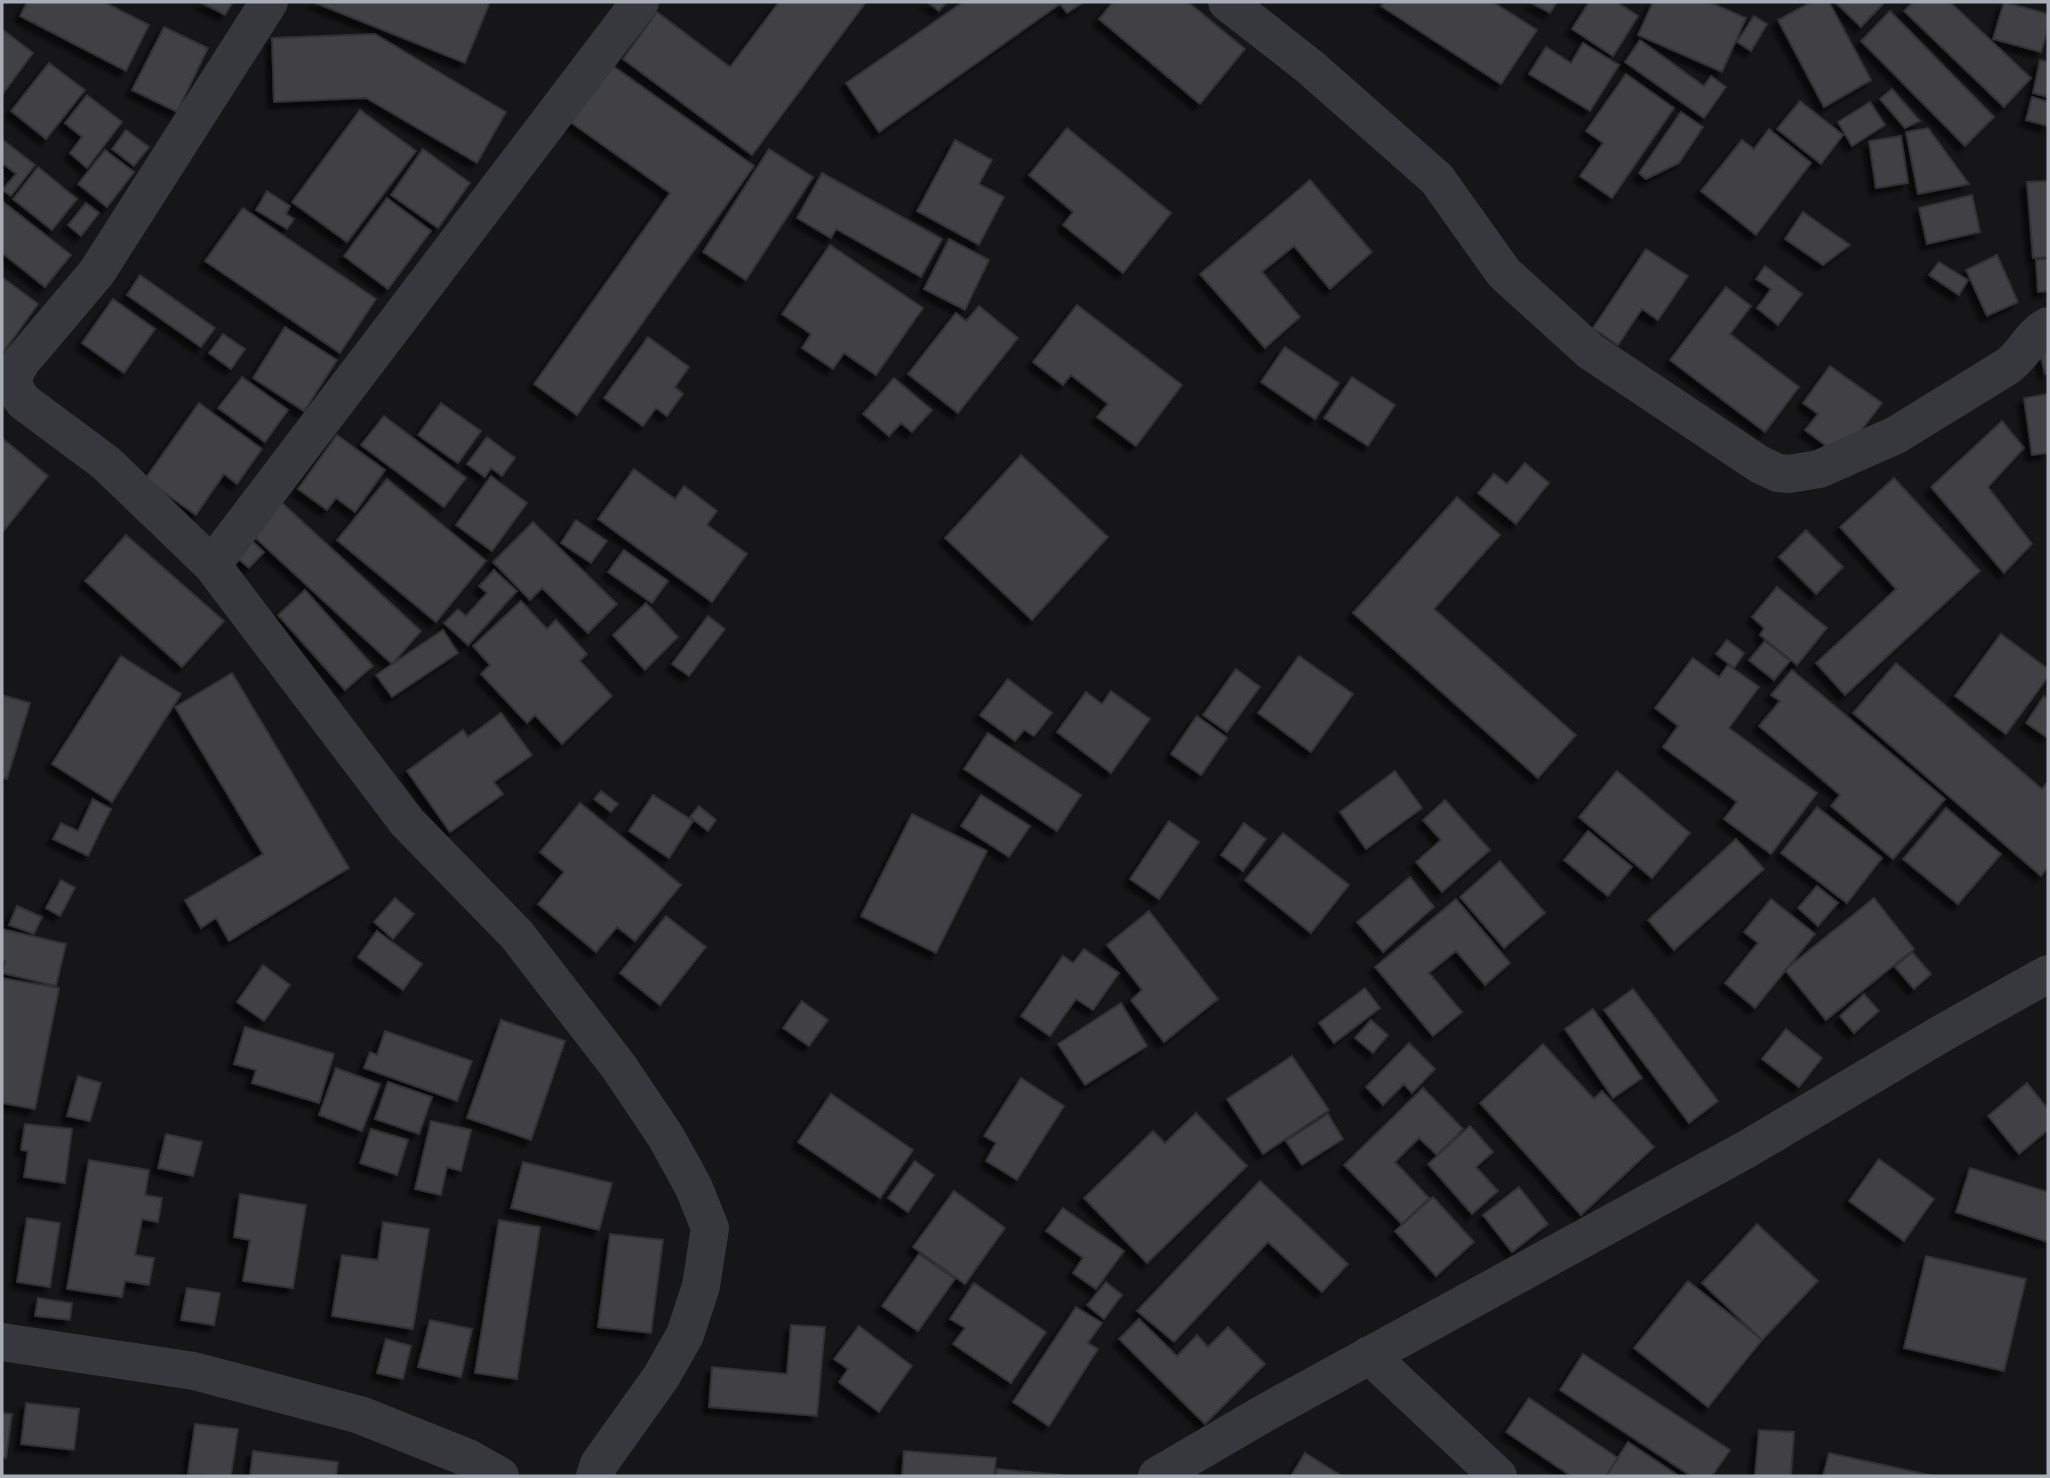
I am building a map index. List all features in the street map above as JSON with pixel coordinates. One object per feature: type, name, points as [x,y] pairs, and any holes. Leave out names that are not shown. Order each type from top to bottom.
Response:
[{"type":"street","points":[[269,2],[97,272],[21,362],[12,377],[13,389],[24,402],[106,463],[212,565],[407,822],[517,935],[619,1068],[666,1137],[694,1188],[710,1228],[701,1286],[685,1335],[662,1377],[599,1464],[595,1476]]},
{"type":"street","points":[[212,565],[640,2]]},
{"type":"street","points":[[1227,2],[1310,67],[1437,179],[1504,273],[1590,351],[1759,464],[1778,473],[1803,473],[1819,469],[1896,435],[2008,366],[2019,358],[2033,337],[2048,326]]},
{"type":"street","points":[[1157,1476],[1369,1355],[1747,1149],[1946,1031],[2048,975]]},
{"type":"street","points":[[2,1342],[194,1371],[360,1415],[468,1458],[500,1476]]},
{"type":"street","points":[[1369,1355],[1498,1476]]},
{"type":"building","points":[[27,2],[104,2],[149,25],[126,71],[20,16]]},
{"type":"building","points":[[200,2],[233,2],[225,15]]},
{"type":"building","points":[[313,2],[490,2],[465,63]]},
{"type":"building","points":[[779,2],[866,2],[752,155],[623,59],[657,12],[730,67]]},
{"type":"building","points":[[927,2],[947,2],[939,11]]},
{"type":"building","points":[[963,2],[1084,2],[1067,13],[1060,4],[879,132],[846,83]]},
{"type":"building","points":[[1113,2],[1188,2],[1245,49],[1200,104],[1099,19]]},
{"type":"building","points":[[1384,2],[1493,2],[1537,30],[1501,84],[1381,6]]},
{"type":"building","points":[[1530,2],[1557,2],[1550,13]]},
{"type":"building","points":[[1589,2],[1617,2],[1638,16],[1613,56],[1572,29]]},
{"type":"building","points":[[1653,2],[1709,2],[1746,18],[1722,72],[1638,35]]},
{"type":"building","points":[[1811,2],[1829,2],[1871,80],[1824,107],[1778,20]]},
{"type":"building","points":[[1835,2],[1881,2],[1883,4],[1861,27]]},
{"type":"building","points":[[1913,2],[1950,2],[2031,78],[2004,107],[1904,11]]},
{"type":"building","points":[[2004,2],[2048,14],[2048,29],[2041,52],[1993,39]]},
{"type":"building","points":[[1890,11],[1994,117],[1965,146],[1861,41]]},
{"type":"building","points":[[1754,16],[1767,24],[1751,51],[1737,42]]},
{"type":"building","points":[[164,27],[208,48],[177,112],[132,90]]},
{"type":"building","points":[[2,29],[33,53],[2,95]]},
{"type":"building","points":[[375,34],[506,112],[477,163],[366,98],[274,102],[272,38]]},
{"type":"building","points":[[1640,40],[1704,86],[1711,76],[1726,87],[1704,118],[1625,62]]},
{"type":"building","points":[[1583,43],[1619,65],[1590,111],[1529,74],[1546,47],[1571,63]]},
{"type":"building","points":[[2040,60],[2048,62],[2048,97],[2033,93]]},
{"type":"building","points":[[49,63],[85,90],[46,139],[11,111]]},
{"type":"building","points":[[610,64],[754,166],[577,415],[534,384],[670,193],[569,121]]},
{"type":"building","points":[[1626,74],[1674,108],[1612,198],[1580,176],[1603,143],[1586,131]]},
{"type":"building","points":[[1892,89],[1920,121],[1905,128],[1880,99]]},
{"type":"building","points":[[87,95],[122,122],[87,168],[70,153],[82,137],[65,123]]},
{"type":"building","points":[[2032,97],[2048,102],[2048,126],[2026,120]]},
{"type":"building","points":[[1800,101],[1843,135],[1821,164],[1777,129]]},
{"type":"building","points":[[1870,102],[1885,125],[1852,146],[1838,122]]},
{"type":"building","points":[[360,110],[416,151],[347,242],[292,202]]},
{"type":"building","points":[[1681,112],[1703,127],[1679,163],[1646,179],[1639,173]]},
{"type":"building","points":[[1067,128],[1171,213],[1123,273],[1063,225],[1073,212],[1029,175]]},
{"type":"building","points":[[1928,128],[1969,184],[1918,194],[1906,132]]},
{"type":"building","points":[[1769,129],[1811,163],[1756,235],[1701,191],[1742,140],[1754,149]]},
{"type":"building","points":[[126,130],[149,147],[134,166],[112,149]]},
{"type":"building","points":[[1901,136],[1908,183],[1876,188],[1869,141]]},
{"type":"building","points":[[3,140],[35,165],[11,196],[2,190],[16,174],[2,163]]},
{"type":"building","points":[[955,140],[992,160],[979,184],[1004,197],[979,245],[917,211]]},
{"type":"building","points":[[423,149],[470,183],[438,228],[391,195]]},
{"type":"building","points":[[769,149],[813,177],[746,280],[703,252]]},
{"type":"building","points":[[105,150],[134,172],[107,207],[78,184]]},
{"type":"building","points":[[38,167],[77,199],[52,230],[13,199]]},
{"type":"building","points":[[822,173],[942,239],[921,277],[836,229],[831,238],[797,218]]},
{"type":"building","points":[[1310,180],[1372,252],[1330,289],[1294,246],[1262,272],[1300,317],[1265,348],[1200,274]]},
{"type":"building","points":[[2048,181],[2048,257],[2033,258],[2027,182]]},
{"type":"building","points":[[267,191],[290,206],[286,214],[294,219],[287,229],[256,210]]},
{"type":"building","points":[[1972,195],[1980,232],[1927,244],[1919,208]]},
{"type":"building","points":[[387,198],[431,231],[388,289],[344,256]]},
{"type":"building","points":[[2,201],[71,255],[45,287],[2,253]]},
{"type":"building","points":[[86,203],[99,213],[81,236],[68,225]]},
{"type":"building","points":[[243,208],[376,299],[340,353],[205,261]]},
{"type":"building","points":[[1803,212],[1850,245],[1823,265],[1785,239]]},
{"type":"building","points":[[949,239],[989,260],[965,310],[924,289]]},
{"type":"building","points":[[830,245],[923,308],[876,375],[844,353],[833,369],[802,348],[811,334],[782,314]]},
{"type":"building","points":[[1646,249],[1688,276],[1658,320],[1642,309],[1618,345],[1593,328]]},
{"type":"building","points":[[1997,255],[2018,302],[1987,316],[1966,270]]},
{"type":"building","points":[[2048,259],[2048,291],[2038,292],[2036,260]]},
{"type":"building","points":[[1939,262],[1968,280],[1959,295],[1929,275]]},
{"type":"building","points":[[1765,266],[1802,294],[1778,325],[1757,308],[1771,289],[1756,279]]},
{"type":"building","points":[[140,275],[215,328],[201,347],[127,295]]},
{"type":"building","points":[[2,277],[38,304],[2,354]]},
{"type":"building","points":[[1726,287],[1751,306],[1730,334],[1799,387],[1765,432],[1670,360]]},
{"type":"building","points":[[113,299],[155,329],[124,373],[82,343]]},
{"type":"building","points":[[1077,305],[1182,385],[1136,446],[1097,417],[1108,404],[1071,375],[1063,385],[1033,362]]},
{"type":"building","points":[[979,306],[1018,338],[958,413],[908,374],[956,313],[966,321]]},
{"type":"building","points":[[285,327],[337,360],[304,411],[253,378]]},
{"type":"building","points":[[223,334],[245,349],[231,369],[209,353]]},
{"type":"building","points":[[648,337],[689,367],[675,387],[683,394],[667,416],[656,408],[643,426],[604,398]]},
{"type":"building","points":[[2048,337],[2048,373],[2045,374],[2037,340]]},
{"type":"building","points":[[1285,347],[1339,383],[1315,419],[1261,382]]},
{"type":"building","points":[[1830,366],[1882,403],[1841,457],[1805,430],[1818,414],[1803,403]]},
{"type":"building","points":[[242,377],[288,410],[265,442],[218,408]]},
{"type":"building","points":[[1352,377],[1395,405],[1368,446],[1324,418]]},
{"type":"building","points":[[894,378],[932,410],[912,432],[901,423],[889,436],[863,414]]},
{"type":"building","points":[[2048,394],[2048,453],[2032,455],[2024,398]]},
{"type":"building","points":[[199,403],[262,449],[237,484],[224,474],[196,515],[145,479]]},
{"type":"building","points":[[441,403],[481,431],[458,463],[418,435]]},
{"type":"building","points":[[384,416],[466,478],[444,507],[361,445]]},
{"type":"building","points":[[2002,421],[2024,448],[1988,487],[2032,544],[2004,573],[1931,487]]},
{"type":"building","points":[[337,435],[385,470],[355,512],[336,498],[327,510],[298,489]]},
{"type":"building","points":[[487,437],[515,458],[502,476],[491,468],[485,477],[467,464]]},
{"type":"building","points":[[2,438],[48,476],[2,533]]},
{"type":"building","points":[[1021,455],[1108,537],[1032,620],[945,538]]},
{"type":"building","points":[[1525,463],[1549,483],[1516,524],[1478,493],[1494,474],[1507,484]]},
{"type":"building","points":[[634,469],[675,499],[684,486],[717,511],[707,525],[747,554],[712,602],[598,519]]},
{"type":"building","points":[[491,476],[527,503],[492,551],[456,525]]},
{"type":"building","points":[[1894,478],[1980,571],[1845,695],[1816,663],[1896,589],[1840,527]]},
{"type":"building","points":[[387,479],[486,561],[436,622],[337,540]]},
{"type":"building","points":[[1457,497],[1500,535],[1434,609],[1576,735],[1538,778],[1353,613]]},
{"type":"building","points":[[279,500],[421,631],[392,664],[249,532]]},
{"type":"building","points":[[576,520],[607,541],[591,563],[561,543]]},
{"type":"building","points":[[533,522],[617,604],[588,633],[542,588],[530,600],[493,562]]},
{"type":"building","points":[[1806,530],[1843,567],[1816,594],[1779,557]]},
{"type":"building","points":[[126,535],[224,621],[182,667],[85,581]]},
{"type":"building","points":[[247,536],[264,552],[249,568],[231,553]]},
{"type":"building","points":[[624,550],[668,581],[652,603],[608,572]]},
{"type":"building","points":[[494,570],[517,591],[468,645],[444,623],[458,609],[466,616],[487,593],[479,586]]},
{"type":"building","points":[[1777,587],[1827,628],[1797,665],[1760,635],[1764,628],[1752,617]]},
{"type":"building","points":[[305,590],[373,666],[345,690],[278,615]]},
{"type":"building","points":[[521,601],[547,629],[556,620],[587,654],[580,661],[612,696],[562,744],[535,715],[527,723],[481,674],[490,665],[473,646]]},
{"type":"building","points":[[646,603],[678,637],[645,670],[613,635]]},
{"type":"building","points":[[708,616],[725,629],[689,676],[672,664]]},
{"type":"building","points":[[443,630],[458,653],[392,697],[376,675]]},
{"type":"building","points":[[2001,634],[2048,669],[2048,677],[2006,734],[1955,696]]},
{"type":"building","points":[[1727,640],[1744,653],[1734,668],[1716,654]]},
{"type":"building","points":[[1765,641],[1790,661],[1774,680],[1749,660]]},
{"type":"building","points":[[121,656],[181,694],[112,802],[52,764]]},
{"type":"building","points":[[1299,656],[1353,694],[1311,752],[1258,713]]},
{"type":"building","points":[[1693,658],[1719,677],[1728,665],[1759,687],[1729,728],[1817,793],[1771,854],[1724,819],[1737,802],[1663,747],[1678,726],[1655,708]]},
{"type":"building","points":[[1896,663],[2042,789],[2048,781],[2048,867],[2041,876],[1853,713]]},
{"type":"building","points":[[1236,669],[1260,687],[1227,732],[1203,715]]},
{"type":"building","points":[[1792,670],[1945,799],[1893,859],[1831,806],[1840,795],[1759,726],[1780,701],[1771,695]]},
{"type":"building","points":[[232,673],[349,868],[229,941],[216,918],[201,928],[185,900],[263,854],[175,707]]},
{"type":"building","points":[[1008,679],[1052,713],[1034,736],[1024,730],[1015,741],[980,715]]},
{"type":"building","points":[[1111,691],[1150,719],[1111,773],[1057,732],[1086,692],[1102,704]]},
{"type":"building","points":[[2,695],[30,703],[7,779],[2,778]]},
{"type":"building","points":[[2044,696],[2048,699],[2048,738],[2026,723]]},
{"type":"building","points":[[501,713],[532,755],[494,782],[503,794],[450,832],[407,771],[463,730],[468,737]]},
{"type":"building","points":[[1197,716],[1227,738],[1201,775],[1171,754]]},
{"type":"building","points":[[988,733],[1081,795],[1057,831],[964,769]]},
{"type":"building","points":[[1395,771],[1422,808],[1366,849],[1340,812]]},
{"type":"building","points":[[1617,771],[1690,833],[1652,878],[1579,817]]},
{"type":"building","points":[[601,791],[618,804],[611,812],[594,799]]},
{"type":"building","points":[[653,795],[693,821],[669,858],[629,831]]},
{"type":"building","points":[[981,795],[1030,826],[1009,857],[961,826]]},
{"type":"building","points":[[93,799],[111,809],[88,856],[53,839],[61,823],[78,831]]},
{"type":"building","points":[[1445,800],[1490,850],[1442,892],[1416,862],[1441,840],[1423,820]]},
{"type":"building","points":[[580,803],[681,885],[635,941],[617,927],[596,952],[538,904],[564,872],[540,852]]},
{"type":"building","points":[[699,806],[716,820],[708,831],[690,817]]},
{"type":"building","points":[[1817,807],[1882,858],[1847,903],[1781,853]]},
{"type":"building","points":[[1946,808],[2001,854],[1958,904],[1903,859]]},
{"type":"building","points":[[912,814],[987,851],[936,953],[861,916]]},
{"type":"building","points":[[1169,821],[1199,842],[1159,899],[1130,879]]},
{"type":"building","points":[[1244,823],[1266,839],[1243,871],[1221,855]]},
{"type":"building","points":[[1588,831],[1632,867],[1608,896],[1564,860]]},
{"type":"building","points":[[1283,833],[1349,885],[1311,933],[1245,880]]},
{"type":"building","points":[[1736,839],[1764,869],[1674,950],[1648,920]]},
{"type":"building","points":[[1500,861],[1545,913],[1504,948],[1460,897]]},
{"type":"building","points":[[1410,877],[1434,907],[1383,952],[1357,922]]},
{"type":"building","points":[[61,880],[75,888],[60,916],[46,908]]},
{"type":"building","points":[[1817,886],[1838,903],[1818,926],[1798,908]]},
{"type":"building","points":[[395,898],[414,914],[393,939],[374,922]]},
{"type":"building","points":[[1874,898],[1914,949],[1826,1020],[1785,970]]},
{"type":"building","points":[[1456,899],[1510,963],[1485,985],[1456,951],[1429,973],[1462,1012],[1433,1036],[1375,967]]},
{"type":"building","points":[[1771,899],[1815,934],[1755,1008],[1725,983],[1758,943],[1744,932]]},
{"type":"building","points":[[17,906],[42,917],[34,934],[9,925]]},
{"type":"building","points":[[1149,911],[1218,999],[1164,1042],[1131,1000],[1142,990],[1107,945]]},
{"type":"building","points":[[666,916],[706,947],[660,1005],[620,973]]},
{"type":"building","points":[[2,929],[66,944],[56,986],[2,973],[5,961],[2,961]]},
{"type":"building","points":[[377,931],[422,964],[403,990],[358,957]]},
{"type":"building","points":[[1084,949],[1119,973],[1093,1010],[1076,999],[1050,1036],[1021,1016],[1063,956],[1073,963]]},
{"type":"building","points":[[1912,952],[1931,974],[1914,989],[1895,967]]},
{"type":"building","points":[[263,965],[290,985],[264,1021],[237,1002]]},
{"type":"building","points":[[2,978],[59,988],[35,1109],[2,1103]]},
{"type":"building","points":[[1365,988],[1380,1008],[1334,1043],[1319,1023]]},
{"type":"building","points":[[1633,989],[1718,1101],[1689,1123],[1604,1010]]},
{"type":"building","points":[[1864,994],[1879,1011],[1854,1033],[1840,1016]]},
{"type":"building","points":[[802,1001],[828,1020],[809,1046],[783,1028]]},
{"type":"building","points":[[1121,1003],[1147,1046],[1085,1085],[1058,1044]]},
{"type":"building","points":[[1593,1009],[1642,1078],[1613,1098],[1565,1029]]},
{"type":"building","points":[[501,1020],[565,1041],[531,1140],[467,1118]]},
{"type":"building","points":[[1371,1020],[1388,1035],[1373,1053],[1355,1038]]},
{"type":"building","points":[[245,1027],[334,1054],[319,1103],[252,1083],[256,1070],[234,1064]]},
{"type":"building","points":[[1786,1029],[1822,1058],[1799,1087],[1762,1059]]},
{"type":"building","points":[[385,1031],[472,1061],[457,1101],[364,1068],[370,1052],[377,1055]]},
{"type":"building","points":[[1409,1043],[1435,1069],[1412,1093],[1404,1084],[1383,1105],[1366,1087]]},
{"type":"building","points":[[1543,1044],[1594,1099],[1602,1091],[1654,1147],[1581,1215],[1480,1103]]},
{"type":"building","points":[[1292,1056],[1329,1110],[1263,1154],[1227,1099]]},
{"type":"building","points":[[336,1068],[380,1084],[362,1131],[319,1115]]},
{"type":"building","points":[[78,1076],[101,1083],[90,1121],[67,1116]]},
{"type":"building","points":[[1021,1078],[1064,1106],[1017,1180],[986,1161],[996,1143],[984,1136]]},
{"type":"building","points":[[388,1082],[432,1097],[419,1134],[375,1119]]},
{"type":"building","points":[[2027,1083],[2048,1109],[2048,1130],[2019,1154],[1988,1116]]},
{"type":"building","points":[[1423,1088],[1463,1129],[1437,1155],[1419,1138],[1395,1162],[1429,1198],[1402,1224],[1344,1165]]},
{"type":"building","points":[[831,1094],[913,1150],[880,1198],[798,1142]]},
{"type":"building","points":[[1196,1113],[1247,1166],[1147,1263],[1084,1198],[1153,1131],[1165,1143]]},
{"type":"building","points":[[1328,1114],[1343,1139],[1302,1165],[1286,1141]]},
{"type":"building","points":[[431,1121],[471,1130],[461,1171],[447,1167],[441,1195],[415,1189]]},
{"type":"building","points":[[25,1124],[72,1129],[65,1183],[24,1177],[28,1151],[21,1150]]},
{"type":"building","points":[[1470,1126],[1493,1152],[1476,1167],[1498,1191],[1472,1214],[1428,1164]]},
{"type":"building","points":[[371,1129],[408,1140],[397,1175],[360,1163]]},
{"type":"building","points":[[166,1134],[202,1142],[193,1176],[158,1168]]},
{"type":"building","points":[[1879,1159],[1934,1199],[1904,1241],[1849,1201]]},
{"type":"building","points":[[89,1160],[149,1170],[145,1195],[162,1198],[158,1222],[142,1219],[135,1255],[154,1258],[149,1285],[125,1281],[122,1297],[67,1289]]},
{"type":"building","points":[[915,1161],[934,1175],[908,1212],[888,1198]]},
{"type":"building","points":[[523,1162],[612,1183],[599,1230],[511,1208]]},
{"type":"building","points":[[1970,1168],[2048,1192],[2048,1242],[1956,1212]]},
{"type":"building","points":[[1260,1181],[1348,1264],[1322,1292],[1268,1242],[1174,1342],[1137,1311]]},
{"type":"building","points":[[1519,1187],[1548,1224],[1512,1252],[1483,1215]]},
{"type":"building","points":[[954,1191],[1005,1228],[965,1284],[913,1247]]},
{"type":"building","points":[[240,1194],[306,1205],[293,1288],[243,1281],[250,1240],[234,1237]]},
{"type":"building","points":[[1433,1197],[1474,1242],[1436,1276],[1395,1231]]},
{"type":"building","points":[[1063,1208],[1124,1251],[1096,1289],[1073,1273],[1083,1258],[1046,1231]]},
{"type":"building","points":[[27,1218],[60,1223],[50,1287],[17,1282]]},
{"type":"building","points":[[499,1220],[540,1227],[517,1379],[475,1373]]},
{"type":"building","points":[[383,1222],[429,1229],[413,1329],[332,1316],[342,1255],[378,1260]]},
{"type":"building","points":[[1757,1224],[1818,1281],[1762,1340],[1702,1283]]},
{"type":"building","points":[[610,1234],[663,1240],[651,1333],[598,1327]]},
{"type":"building","points":[[919,1254],[955,1279],[918,1331],[882,1306]]},
{"type":"building","points":[[1926,1256],[2026,1279],[2004,1371],[1904,1348]]},
{"type":"building","points":[[1688,1281],[1762,1340],[1708,1407],[1634,1348]]},
{"type":"building","points":[[1106,1282],[1122,1295],[1104,1319],[1087,1305]]},
{"type":"building","points":[[974,1283],[1046,1332],[1011,1383],[953,1344],[965,1328],[950,1319]]},
{"type":"building","points":[[187,1288],[220,1293],[214,1325],[181,1320]]},
{"type":"building","points":[[38,1298],[72,1303],[70,1320],[35,1316]]},
{"type":"building","points":[[1076,1307],[1102,1323],[1088,1343],[1098,1349],[1049,1426],[1013,1402]]},
{"type":"building","points":[[1139,1319],[1177,1356],[1197,1335],[1208,1347],[1228,1327],[1265,1364],[1205,1424],[1119,1339]]},
{"type":"building","points":[[430,1320],[472,1329],[461,1377],[418,1367]]},
{"type":"building","points":[[791,1325],[825,1327],[817,1416],[709,1407],[712,1367],[787,1374]]},
{"type":"building","points":[[859,1326],[912,1366],[879,1412],[839,1382],[848,1369],[834,1359]]},
{"type":"building","points":[[386,1339],[411,1346],[403,1379],[377,1373]]},
{"type":"building","points":[[1583,1354],[1730,1450],[1712,1476],[1691,1476],[1560,1390]]},
{"type":"building","points":[[1529,1398],[1618,1458],[1606,1476],[1571,1476],[1506,1432]]},
{"type":"building","points":[[26,1403],[79,1409],[74,1450],[21,1444]]},
{"type":"building","points":[[2,1413],[12,1414],[6,1458],[2,1457]]},
{"type":"building","points":[[195,1424],[238,1429],[231,1476],[188,1474]]},
{"type":"building","points":[[1759,1430],[1794,1432],[1791,1476],[1755,1476]]},
{"type":"building","points":[[1628,1442],[1679,1476],[1606,1476]]},
{"type":"building","points":[[253,1451],[338,1462],[336,1476],[250,1476]]},
{"type":"building","points":[[904,1451],[996,1458],[994,1476],[902,1476]]},
{"type":"building","points":[[1305,1453],[1342,1476],[1291,1476]]},
{"type":"building","points":[[1829,1453],[1934,1476],[1823,1476]]},
{"type":"building","points":[[997,1469],[1063,1475],[996,1476]]}]
